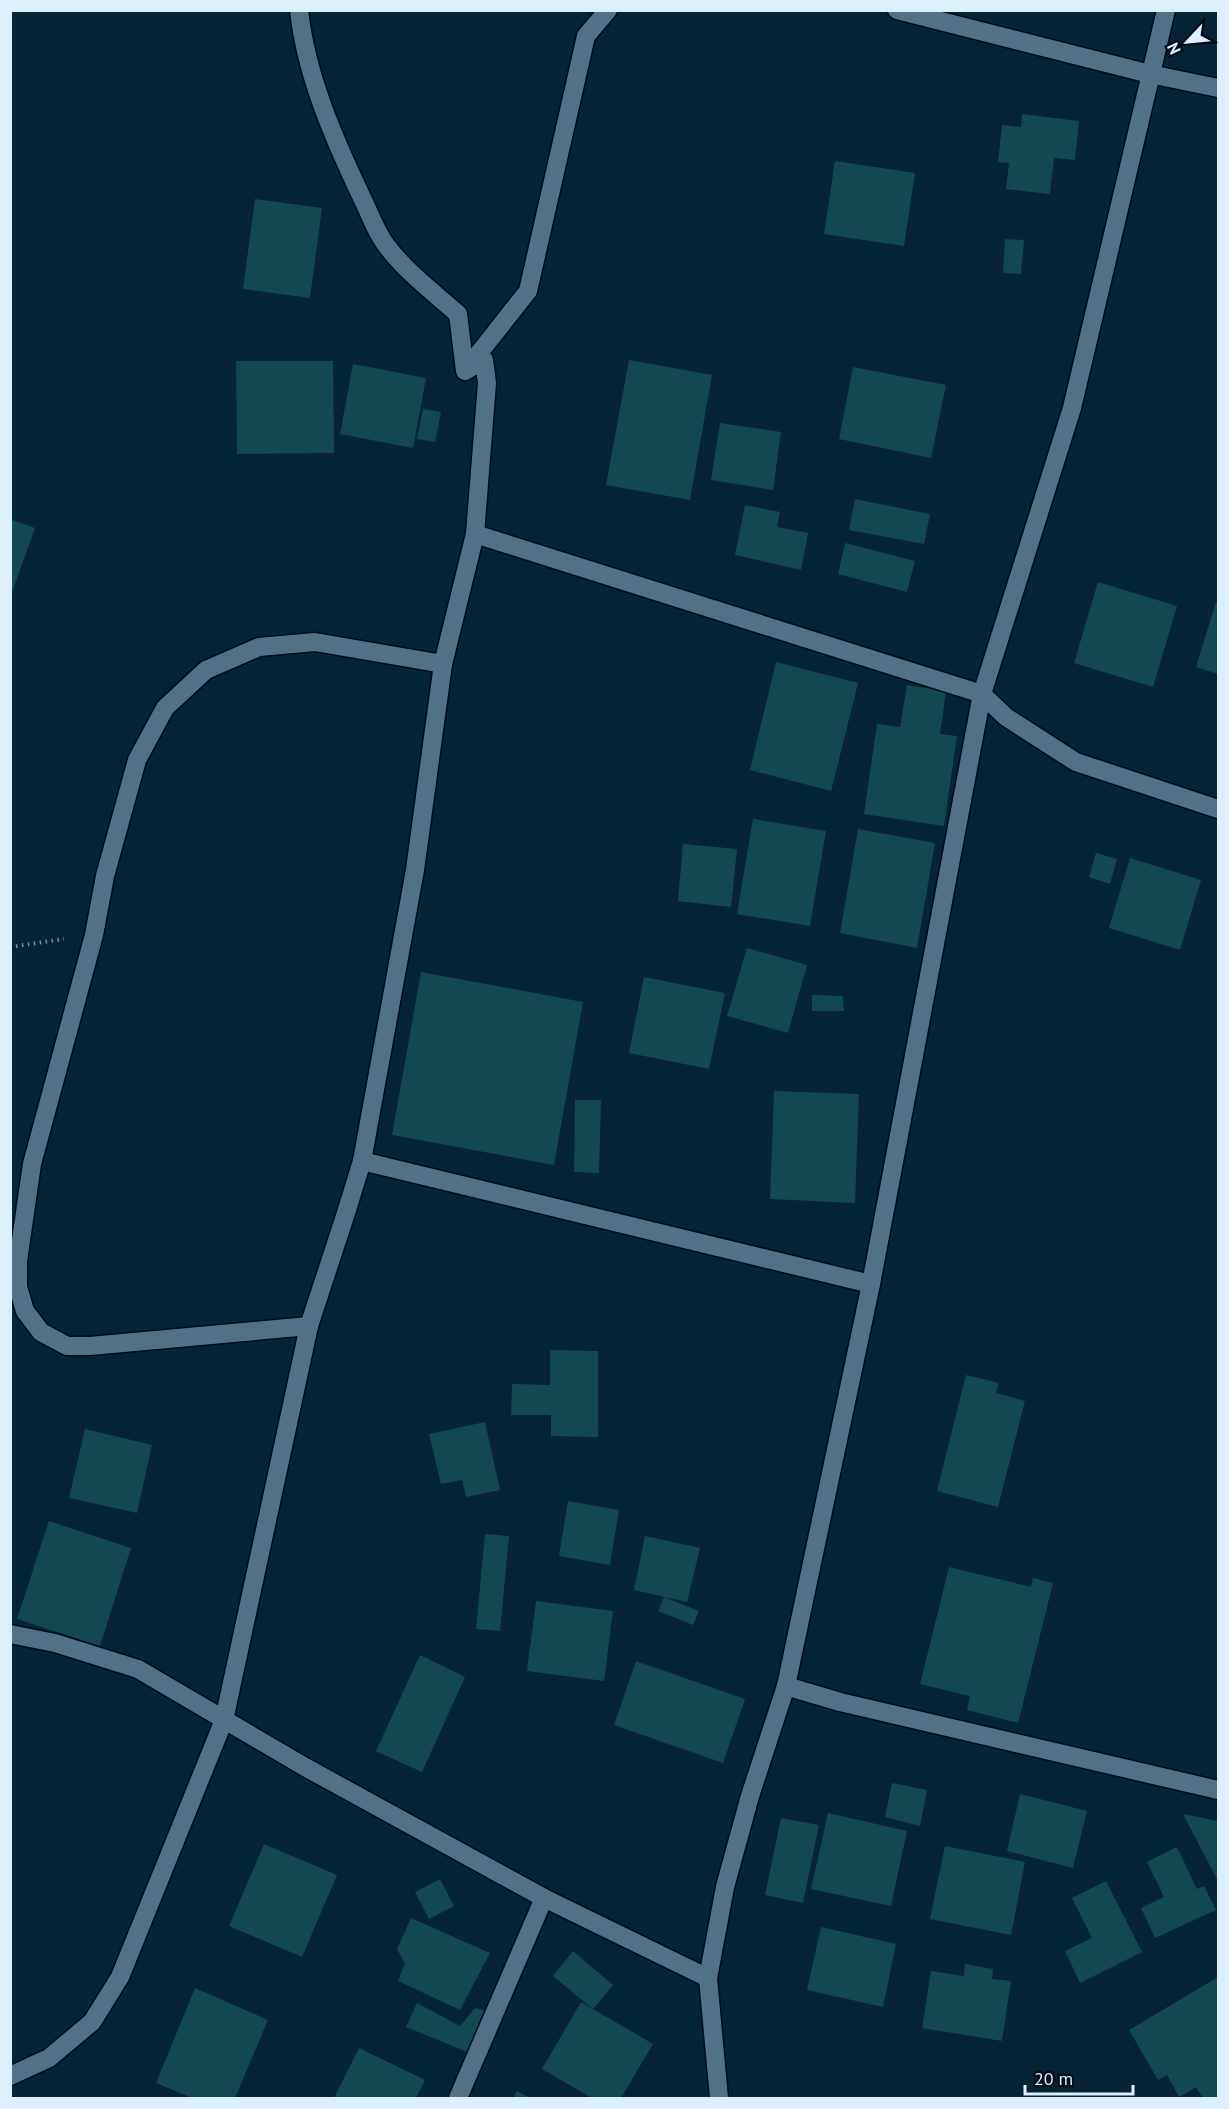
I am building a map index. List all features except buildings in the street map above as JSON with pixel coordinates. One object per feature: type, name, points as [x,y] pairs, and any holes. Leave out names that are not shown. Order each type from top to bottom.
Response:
[{"type":"street","points":[[299,10],[300,26],[318,91],[342,155],[384,242],[402,265],[458,314],[465,371]]},
{"type":"street","points":[[465,371],[528,291],[586,36],[608,10]]},
{"type":"street","points":[[897,10],[1150,74],[1218,88]]},
{"type":"street","points":[[719,2098],[708,1978],[725,1887],[750,1796],[786,1686],[871,1284],[982,694],[1072,408],[1166,10]]},
{"type":"street","points":[[10,2076],[49,2058],[92,2022],[120,1977],[224,1720],[309,1326],[362,1161],[415,870],[443,664],[475,534],[487,383],[484,360],[465,371]]},
{"type":"street","points":[[475,534],[982,694],[1006,717],[1076,762],[1218,809]]},
{"type":"street","points":[[309,1326],[90,1346],[67,1346],[40,1332],[25,1311],[18,1287],[18,1261],[32,1164],[94,935],[105,876],[137,760],[165,708],[206,670],[260,647],[315,642],[443,664]]},
{"type":"street","points":[[362,1161],[871,1284]]},
{"type":"street","points":[[10,1634],[55,1643],[138,1669],[305,1767],[544,1898],[708,1978]]},
{"type":"street","points":[[786,1686],[840,1702],[1218,1790]]},
{"type":"street","points":[[458,2098],[544,1898]]},
{"type":"path","points":[[10,947],[94,935]]}]
